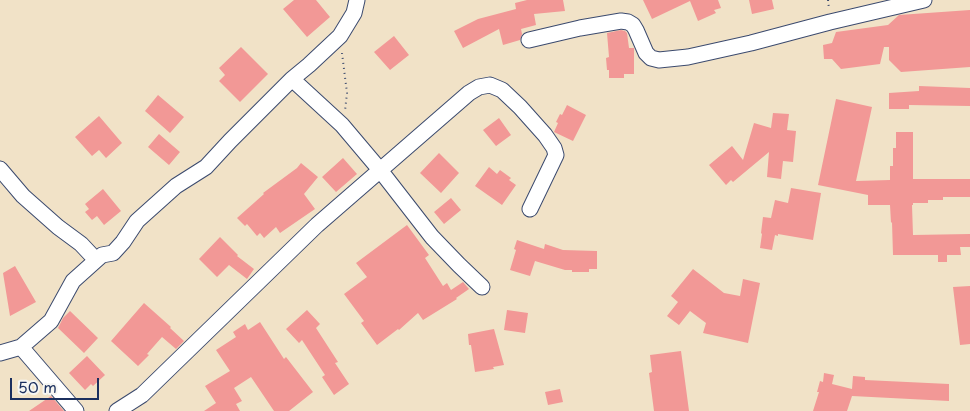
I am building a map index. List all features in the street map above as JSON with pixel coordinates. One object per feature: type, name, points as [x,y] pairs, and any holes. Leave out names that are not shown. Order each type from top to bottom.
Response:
[{"type":"street","points":[[0,353],[21,347],[51,321],[73,280],[102,254],[113,253],[124,242],[137,221],[176,186],[206,167],[292,79],[340,36],[354,13],[357,0]]},
{"type":"street","points":[[530,40],[580,28],[620,21],[628,22],[636,30],[646,53],[651,58],[659,60],[688,57],[751,43],[924,0]]},
{"type":"street","points":[[292,79],[342,125],[432,236],[482,287]]},
{"type":"street","points":[[117,411],[142,395],[317,225],[478,87],[490,85],[502,90],[520,107],[554,148],[556,155],[530,209]]},
{"type":"street","points":[[0,169],[23,196],[58,227],[81,244],[96,260]]},
{"type":"street","points":[[21,347],[76,411]]},
{"type":"path","points":[[340,36],[347,93],[342,125]]},
{"type":"building","points":[[294,0],[316,0],[330,17],[307,37],[283,9]]},
{"type":"building","points":[[527,0],[563,0],[565,11],[534,14],[536,25],[521,29],[520,40],[503,45],[499,29],[463,48],[454,31],[478,19],[516,9],[515,3]]},
{"type":"building","points":[[643,0],[718,0],[721,8],[714,10],[716,13],[698,21],[690,1],[652,19]]},
{"type":"building","points":[[749,0],[772,0],[774,9],[752,14]]},
{"type":"building","points":[[970,10],[970,67],[901,72],[889,60],[889,47],[884,47],[880,64],[841,69],[832,59],[824,59],[823,45],[832,43],[836,32],[888,25],[899,15]]},
{"type":"building","points":[[621,30],[627,33],[629,48],[634,48],[634,74],[624,74],[624,78],[609,78],[606,58],[609,57],[607,33]]},
{"type":"building","points":[[394,36],[409,55],[390,70],[374,52]]},
{"type":"building","points":[[241,47],[268,74],[240,102],[219,81],[225,75],[219,68]]},
{"type":"building","points":[[919,86],[970,88],[970,106],[909,105],[909,109],[889,109],[889,93],[919,91]]},
{"type":"building","points":[[158,95],[184,117],[170,133],[145,111]]},
{"type":"building","points":[[836,99],[872,107],[856,181],[890,180],[890,166],[893,166],[893,148],[896,148],[896,132],[913,132],[913,179],[970,179],[970,197],[943,197],[943,200],[928,200],[928,203],[913,203],[912,205],[913,235],[970,234],[970,247],[960,247],[961,255],[947,255],[947,262],[938,262],[938,255],[893,255],[890,205],[868,205],[868,195],[818,185]]},
{"type":"building","points":[[567,105],[586,115],[573,141],[554,132],[558,123],[556,122]]},
{"type":"building","points":[[773,113],[789,114],[787,130],[796,131],[793,162],[783,161],[781,179],[767,177],[769,152],[733,182],[731,180],[726,185],[709,165],[732,146],[743,160],[754,123],[771,128]]},
{"type":"building","points":[[99,116],[122,143],[106,158],[99,150],[92,156],[75,137]]},
{"type":"building","points":[[499,118],[511,135],[496,146],[483,130]]},
{"type":"building","points":[[159,134],[180,152],[169,165],[148,147]]},
{"type":"building","points":[[439,153],[459,173],[441,193],[420,173]]},
{"type":"building","points":[[343,158],[357,174],[336,192],[322,177]]},
{"type":"building","points":[[301,163],[318,177],[304,194],[315,209],[280,233],[276,227],[264,238],[260,233],[257,236],[247,224],[245,226],[237,218],[263,193]]},
{"type":"building","points":[[489,167],[497,174],[500,170],[511,178],[509,180],[516,185],[502,205],[475,186]]},
{"type":"building","points":[[791,188],[821,193],[813,240],[778,234],[778,236],[775,235],[772,250],[760,248],[763,217],[771,218],[775,200],[788,203]]},
{"type":"building","points":[[103,189],[121,211],[104,225],[97,216],[92,220],[85,212],[89,209],[85,204]]},
{"type":"building","points":[[451,198],[461,210],[444,224],[434,212]]},
{"type":"building","points":[[407,225],[429,255],[425,258],[443,286],[447,283],[451,290],[463,282],[469,289],[457,299],[423,320],[418,313],[399,330],[377,345],[361,323],[364,321],[344,294],[367,277],[356,263]]},
{"type":"building","points":[[220,237],[237,256],[254,269],[247,279],[229,265],[217,277],[199,259]]},
{"type":"building","points":[[517,240],[544,249],[545,244],[563,250],[597,251],[597,269],[589,269],[589,272],[572,272],[572,270],[565,270],[535,261],[530,276],[510,270]]},
{"type":"building","points":[[15,266],[36,302],[10,316],[3,273]]},
{"type":"building","points":[[693,269],[724,293],[740,296],[743,279],[760,283],[748,343],[703,333],[706,323],[690,311],[679,325],[667,316],[678,302],[671,296]]},
{"type":"building","points":[[970,286],[970,344],[960,345],[953,287]]},
{"type":"building","points":[[144,303],[184,341],[176,349],[162,337],[138,366],[111,341]]},
{"type":"building","points":[[307,310],[320,324],[316,328],[338,362],[335,363],[349,384],[334,395],[322,377],[325,375],[302,340],[299,343],[286,329]]},
{"type":"building","points":[[507,310],[528,313],[525,333],[504,330]]},
{"type":"building","points":[[70,311],[98,338],[84,353],[58,328],[63,318]]},
{"type":"building","points":[[260,322],[284,359],[286,357],[313,392],[289,411],[274,411],[251,377],[234,388],[242,401],[236,404],[240,411],[204,411],[216,403],[205,386],[230,371],[216,350],[236,337],[233,332],[245,324],[248,330]]},
{"type":"building","points":[[494,329],[504,365],[493,367],[494,369],[475,372],[468,334]]},
{"type":"building","points":[[681,351],[689,411],[654,411],[649,373],[652,372],[650,355]]},
{"type":"building","points":[[87,356],[105,375],[93,386],[91,384],[85,390],[69,373]]},
{"type":"building","points":[[824,373],[834,375],[832,384],[852,389],[853,376],[865,377],[865,380],[949,384],[949,401],[852,396],[847,411],[813,411],[819,392],[817,392],[820,381],[823,382]]},
{"type":"building","points":[[560,389],[563,402],[548,405],[545,392]]},
{"type":"building","points":[[51,396],[64,411],[29,411]]}]
